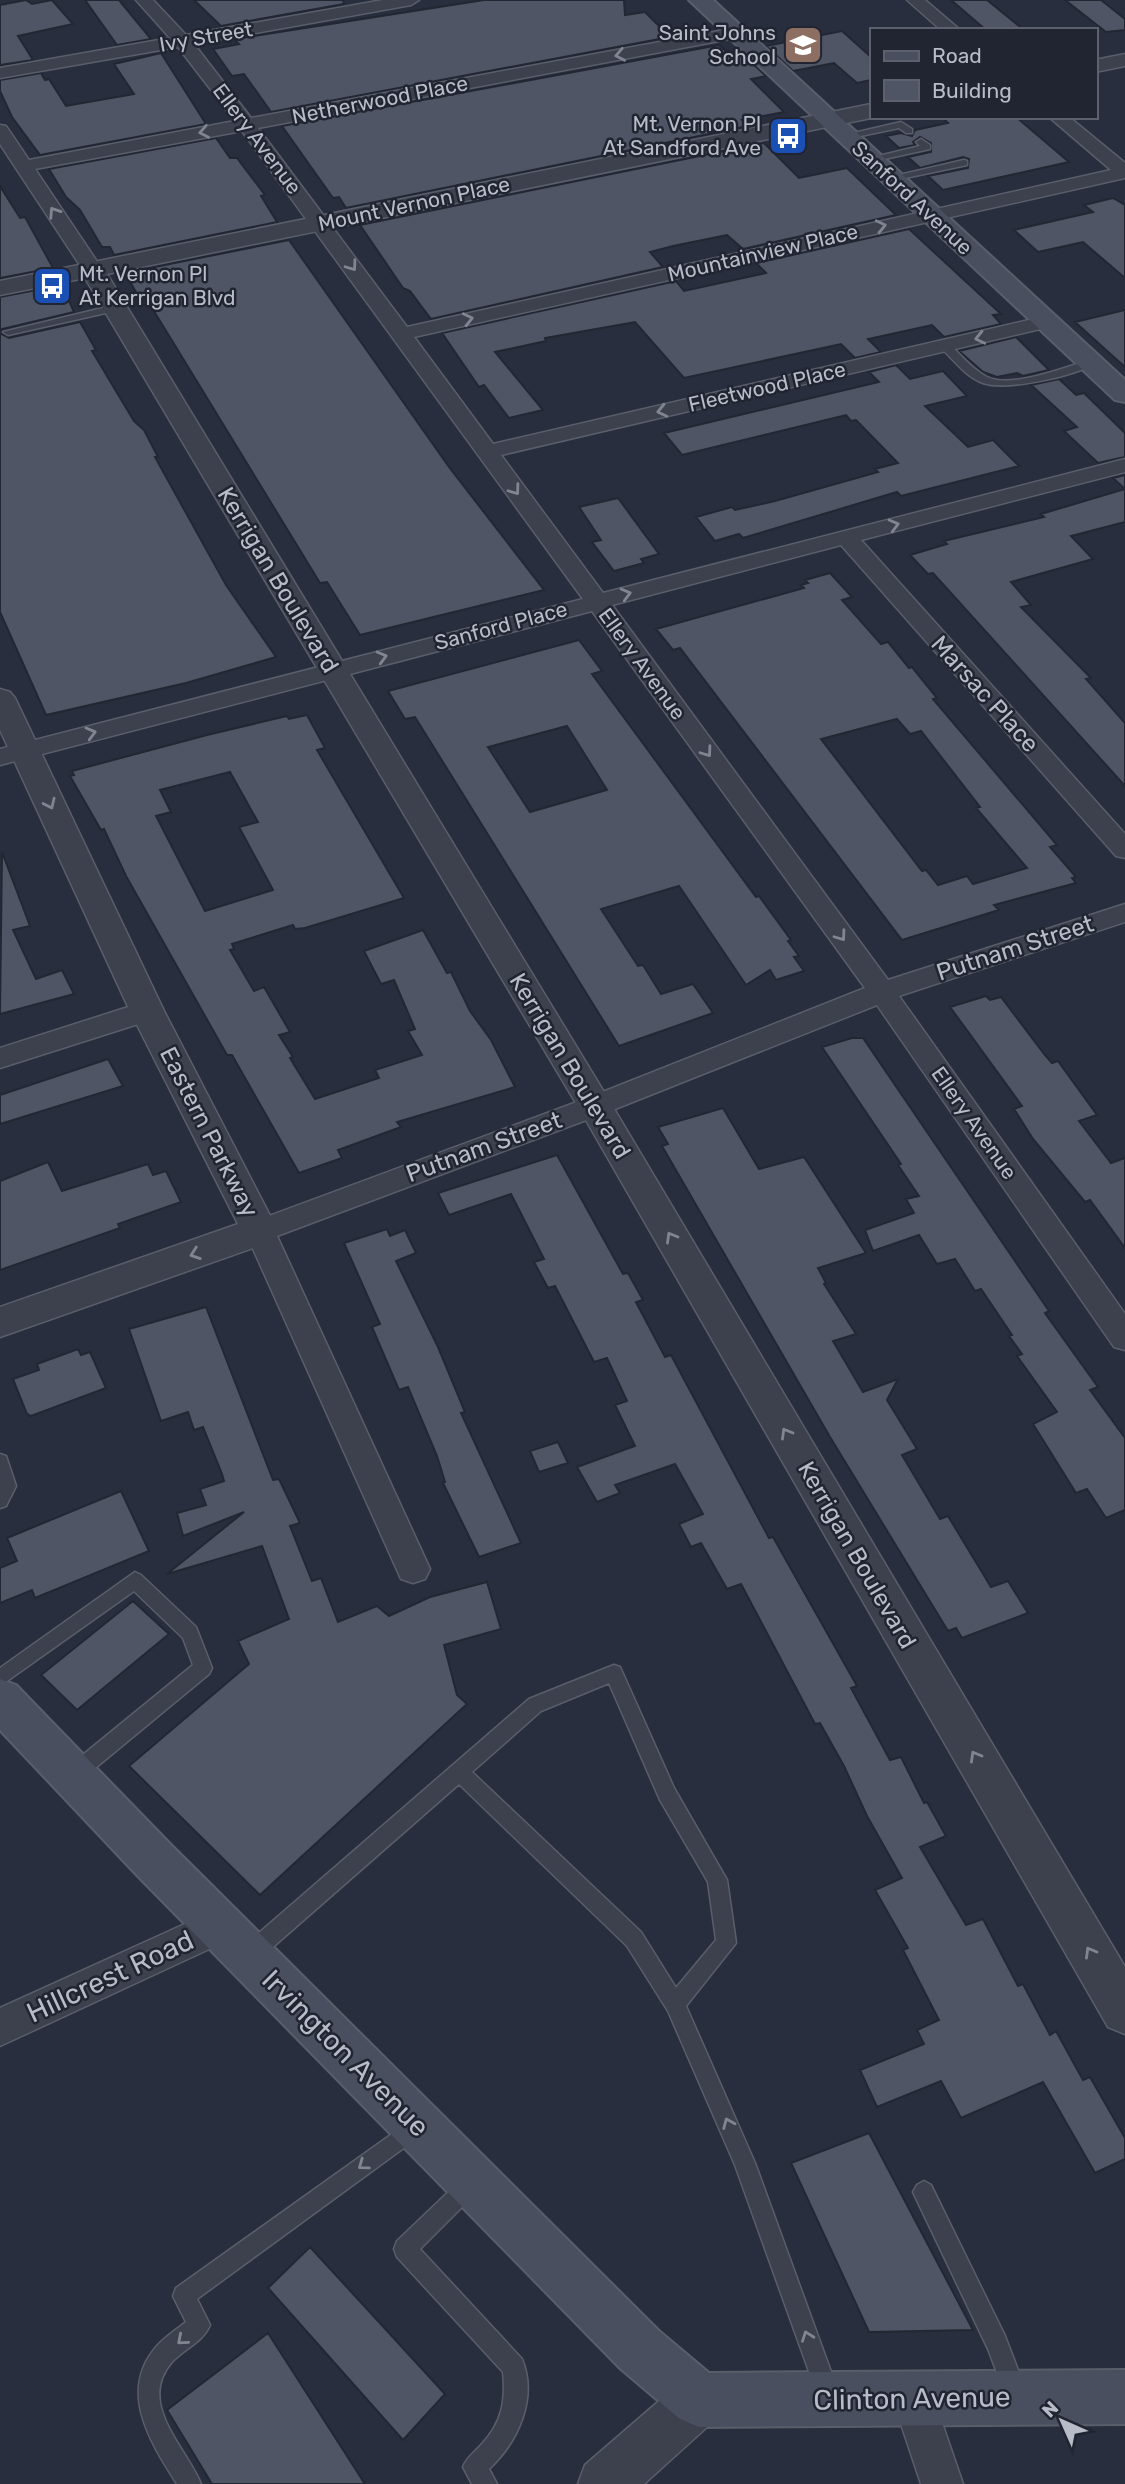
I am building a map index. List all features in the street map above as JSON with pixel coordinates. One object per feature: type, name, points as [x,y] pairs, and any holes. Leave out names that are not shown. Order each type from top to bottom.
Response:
[{"type":"main road","name":"Sanford Avenue","points":[[700,0],[837,128],[884,134],[891,178],[1125,394]]},
{"type":"main road","name":"Irvington Avenue","points":[[0,1699],[71,1776],[640,2350],[699,2400]]},
{"type":"main road","name":"Clinton Avenue","points":[[699,2400],[1125,2397]]},
{"type":"street","name":"Ellery Avenue","points":[[144,0],[183,41],[320,223],[882,992],[1125,1338]]},
{"type":"street","name":"Ivy Street","points":[[0,73],[183,41],[369,3],[411,0]]},
{"type":"street","points":[[915,0],[950,28]]},
{"type":"street","name":"Netherwood Place","points":[[24,166],[736,33]]},
{"type":"street","points":[[1098,65],[1125,60]]},
{"type":"street","points":[[1060,119],[1125,172]]},
{"type":"street","name":"Mount Vernon Place","points":[[0,288],[320,223],[837,128],[884,134]]},
{"type":"street","name":"Kerrigan Boulevard","points":[[0,130],[115,307],[595,1106],[1125,2011]]},
{"type":"street","name":"Mountainview Place","points":[[401,334],[1125,172]]},
{"type":"street","name":"Fleetwood Place","points":[[487,452],[1046,322]]},
{"type":"street","name":"Sanford Place","points":[[12,753],[1125,465]]},
{"type":"street","name":"Marsac Place","points":[[846,537],[1125,850]]},
{"type":"street","name":"Eastern Parkway","points":[[0,698],[12,753],[260,1231],[413,1569]]},
{"type":"street","name":"Putnam Street","points":[[0,1322],[260,1231],[595,1106],[882,992],[1125,913]]},
{"type":"street","points":[[0,1058],[147,1011]]},
{"type":"street","name":"Hillcrest Road","points":[[0,2027],[235,1940]]},
{"type":"street","points":[[604,2484],[699,2400]]},
{"type":"street","points":[[914,2400],[942,2484]]},
{"type":"lane","points":[[884,134],[901,125],[909,131]]},
{"type":"lane","points":[[884,134],[927,147],[921,142]]},
{"type":"lane","points":[[891,178],[964,163]]},
{"type":"lane","points":[[8,332],[115,307]]},
{"type":"lane","points":[[945,346],[988,382],[1002,383],[1031,378],[1090,363]]},
{"type":"lane","points":[[0,1461],[8,1486],[0,1501]]},
{"type":"lane","points":[[0,1678],[135,1580],[190,1633],[203,1668],[71,1776]]},
{"type":"lane","points":[[235,1940],[459,1772],[535,1705],[614,1673],[667,1794],[717,1880],[726,1943],[675,2004]]},
{"type":"lane","points":[[459,1772],[634,1939],[675,2004],[745,2163],[830,2400]]},
{"type":"lane","points":[[190,2484],[155,2424],[148,2401],[151,2376],[160,2358],[199,2325],[184,2296],[418,2125]]},
{"type":"lane","points":[[473,2181],[405,2249],[514,2367],[517,2393],[513,2417],[499,2447],[474,2467],[486,2484]]},
{"type":"lane","points":[[924,2192],[997,2344],[1017,2396]]},
{"type":"building","points":[[26,0],[32,4],[52,0],[73,24],[18,36],[33,60],[0,65],[0,5]]},
{"type":"building","points":[[85,0],[119,0],[151,39],[117,45]]},
{"type":"building","points":[[194,0],[343,0],[344,4],[221,26]]},
{"type":"building","points":[[484,0],[624,0],[625,15],[645,12],[670,37],[271,112],[244,74],[232,76],[213,49],[239,44],[234,39]]},
{"type":"building","points":[[951,0],[987,0],[1022,28],[984,28]]},
{"type":"building","points":[[1065,0],[1101,0],[1125,19],[1125,30],[1106,32]]},
{"type":"building","points":[[842,31],[870,56],[870,80],[857,83],[834,63],[793,71],[766,46]]},
{"type":"building","points":[[719,45],[728,53],[739,51],[766,76],[751,79],[784,112],[742,120],[748,126],[346,208],[339,197],[333,198],[282,126]]},
{"type":"building","points":[[161,53],[206,124],[40,155],[12,117],[0,91],[0,80],[41,73],[45,80],[49,79],[66,106],[134,94],[114,64]]},
{"type":"building","points":[[944,119],[1018,119],[1069,162],[943,190],[928,176],[968,168],[969,159],[963,157],[920,168],[908,157],[931,152],[931,143],[920,137],[913,142],[915,145],[899,148],[886,136],[901,133],[912,136],[915,130],[948,123]]},
{"type":"building","points":[[216,138],[230,158],[237,158],[265,195],[261,196],[277,222],[114,255],[110,247],[102,247],[80,210],[66,197],[49,169]]},
{"type":"building","points":[[764,143],[799,178],[847,168],[896,215],[743,249],[727,235],[673,246],[650,252],[663,267],[431,319],[410,291],[403,288],[360,225]]},
{"type":"building","points":[[0,186],[20,218],[25,217],[53,268],[0,278]]},
{"type":"building","points":[[1113,198],[1125,205],[1125,278],[1083,242],[1038,252],[1014,230],[1093,212],[1084,205]]},
{"type":"building","points":[[909,229],[1001,314],[993,315],[1001,324],[944,337],[932,325],[868,339],[881,352],[855,358],[841,344],[684,378],[635,322],[545,338],[546,341],[495,352],[543,410],[509,418],[484,385],[479,387],[442,333],[676,281],[684,291],[766,273],[756,263]]},
{"type":"building","points":[[289,240],[449,467],[544,590],[360,635],[327,582],[320,583],[146,298],[140,299],[125,273]]},
{"type":"building","points":[[62,285],[74,312],[2,329],[0,333],[0,297]]},
{"type":"building","points":[[1125,310],[1125,367],[1075,322]]},
{"type":"building","points":[[80,322],[96,350],[92,351],[134,421],[144,430],[158,457],[155,457],[226,585],[276,657],[186,683],[46,715],[0,612],[0,333],[9,338]]},
{"type":"building","points":[[1016,337],[1049,370],[1023,376],[1017,373],[997,377],[983,372],[959,351]]},
{"type":"building","points":[[896,365],[910,379],[943,371],[967,396],[925,406],[968,447],[993,440],[1019,466],[901,496],[897,492],[743,538],[739,534],[715,541],[696,517],[732,507],[735,510],[775,501],[878,472],[875,469],[898,463],[856,420],[851,421],[846,415],[682,455],[664,433],[879,382],[869,372]]},
{"type":"building","points":[[1059,379],[1076,395],[1084,393],[1125,433],[1125,457],[1098,463],[1064,431],[1077,427],[1031,385]]},
{"type":"building","points":[[1125,475],[1125,489],[1113,478]]},
{"type":"building","points":[[1125,489],[1125,522],[1071,536],[1093,559],[1011,582],[1031,605],[1021,607],[1091,678],[1086,679],[1125,723],[1125,786],[933,573],[928,574],[910,555],[947,544],[944,541],[1044,517],[1041,514]]},
{"type":"building","points":[[618,498],[659,554],[641,559],[644,563],[614,571],[592,542],[601,540],[579,507]]},
{"type":"building","points":[[830,573],[852,597],[842,600],[881,644],[888,642],[909,668],[912,667],[937,698],[933,699],[1057,845],[1050,847],[1076,877],[1072,878],[1076,883],[994,905],[999,910],[902,940],[680,648],[673,650],[656,629],[804,588],[801,585],[808,583],[805,580]],"holes":[[[897,719],[910,734],[921,731],[980,807],[976,808],[1027,868],[973,884],[967,876],[938,885],[926,870],[922,871],[821,739]]]},
{"type":"building","points":[[579,640],[602,671],[592,674],[756,897],[759,896],[791,940],[788,941],[799,956],[794,957],[804,971],[776,980],[770,970],[746,985],[679,886],[601,909],[638,966],[643,965],[661,994],[693,984],[713,1013],[619,1046],[415,717],[405,719],[388,691]],"holes":[[[567,726],[607,790],[530,812],[488,747]]]},
{"type":"building","points":[[307,715],[325,748],[317,750],[404,898],[305,928],[295,929],[293,925],[232,944],[234,949],[230,950],[254,991],[264,987],[290,1032],[279,1035],[315,1099],[379,1078],[375,1070],[422,1055],[408,1031],[415,1029],[394,980],[381,984],[364,951],[423,930],[447,973],[451,972],[470,1011],[491,1040],[515,1087],[397,1122],[401,1127],[338,1150],[342,1158],[299,1173],[232,1055],[227,1055],[126,876],[104,829],[101,830],[70,776],[74,775],[72,771],[207,735],[287,716],[289,719]],"holes":[[[230,772],[258,822],[239,827],[273,890],[205,911],[156,816],[171,812],[160,790]]]},
{"type":"building","points":[[2,852],[30,926],[13,930],[36,979],[62,970],[74,994],[0,1014]]},
{"type":"building","points":[[986,996],[990,1000],[1001,997],[1052,1063],[1058,1061],[1097,1115],[1079,1121],[1111,1163],[1125,1158],[1125,1248],[1090,1200],[1085,1202],[1033,1139],[1014,1109],[1022,1106],[950,1007]]},
{"type":"building","points":[[852,1038],[863,1038],[1049,1311],[1045,1313],[1098,1387],[1090,1390],[1125,1438],[1125,1510],[1106,1518],[1087,1489],[1076,1493],[1033,1424],[1057,1412],[1017,1356],[1022,1354],[1009,1336],[1012,1335],[981,1289],[975,1291],[955,1259],[937,1264],[919,1235],[873,1251],[865,1230],[914,1213],[906,1199],[919,1196],[898,1165],[901,1164],[822,1047]]},
{"type":"building","points":[[108,1059],[123,1086],[0,1124],[0,1095]]},
{"type":"building","points":[[723,1108],[759,1169],[804,1157],[866,1253],[818,1268],[826,1283],[824,1284],[856,1334],[833,1341],[863,1392],[898,1379],[887,1400],[917,1449],[902,1455],[940,1519],[948,1516],[991,1587],[1008,1581],[1028,1613],[962,1638],[956,1628],[948,1631],[830,1437],[662,1146],[668,1144],[658,1127]]},
{"type":"building","points":[[557,1155],[623,1274],[628,1273],[643,1300],[636,1302],[665,1357],[671,1355],[769,1538],[773,1537],[857,1686],[851,1688],[890,1760],[901,1757],[924,1803],[927,1802],[946,1836],[920,1847],[966,1925],[983,1919],[1018,1986],[1023,1984],[1050,2035],[1056,2031],[1083,2080],[1090,2077],[1125,2138],[1125,2159],[1095,2173],[1043,2082],[961,2118],[941,2081],[877,2107],[860,2070],[924,2044],[917,2030],[939,2020],[903,1950],[908,1948],[875,1890],[902,1878],[867,1816],[844,1766],[820,1723],[815,1724],[741,1584],[727,1589],[701,1543],[691,1547],[679,1524],[703,1514],[675,1464],[615,1485],[620,1493],[597,1502],[577,1467],[635,1446],[615,1405],[627,1401],[607,1358],[594,1362],[555,1286],[548,1288],[534,1262],[544,1259],[511,1194],[449,1215],[438,1193]]},
{"type":"building","points":[[48,1162],[62,1191],[148,1164],[153,1175],[166,1171],[181,1202],[118,1224],[120,1228],[0,1270],[0,1181]]},
{"type":"building","points":[[387,1229],[390,1236],[405,1230],[416,1253],[396,1261],[438,1347],[465,1412],[461,1413],[521,1543],[479,1557],[443,1483],[445,1482],[437,1456],[408,1387],[399,1390],[372,1327],[380,1324],[344,1243]]},
{"type":"building","points":[[206,1307],[273,1480],[279,1479],[300,1523],[290,1526],[312,1581],[321,1578],[338,1622],[377,1606],[389,1616],[430,1597],[487,1582],[501,1629],[444,1645],[457,1695],[467,1704],[260,1895],[129,1766],[249,1664],[238,1641],[289,1619],[262,1546],[167,1574],[244,1512],[183,1536],[177,1513],[206,1505],[200,1489],[224,1481],[203,1427],[194,1430],[188,1412],[161,1421],[129,1329]]},
{"type":"building","points":[[78,1349],[81,1355],[90,1352],[106,1388],[31,1416],[27,1414],[13,1379],[39,1370],[37,1364]]},
{"type":"building","points":[[558,1442],[568,1463],[539,1472],[530,1451]]},
{"type":"building","points":[[121,1491],[149,1551],[35,1598],[32,1590],[0,1603],[0,1568],[17,1561],[7,1538]]},
{"type":"building","points":[[133,1601],[169,1634],[77,1710],[41,1675]]},
{"type":"building","points":[[869,2133],[973,2330],[869,2332],[791,2163]]},
{"type":"building","points":[[310,2247],[445,2394],[403,2440],[268,2288]]},
{"type":"building","points":[[268,2333],[365,2484],[212,2484],[167,2410]]},
{"type":"place","name":"Saint Johns School","points":[[803,45]]},
{"type":"place","name":"Mt. Vernon Pl At Sandford Ave","points":[[788,136]]},
{"type":"place","name":"Mt. Vernon Pl At Kerrigan Blvd","points":[[52,286]]}]
